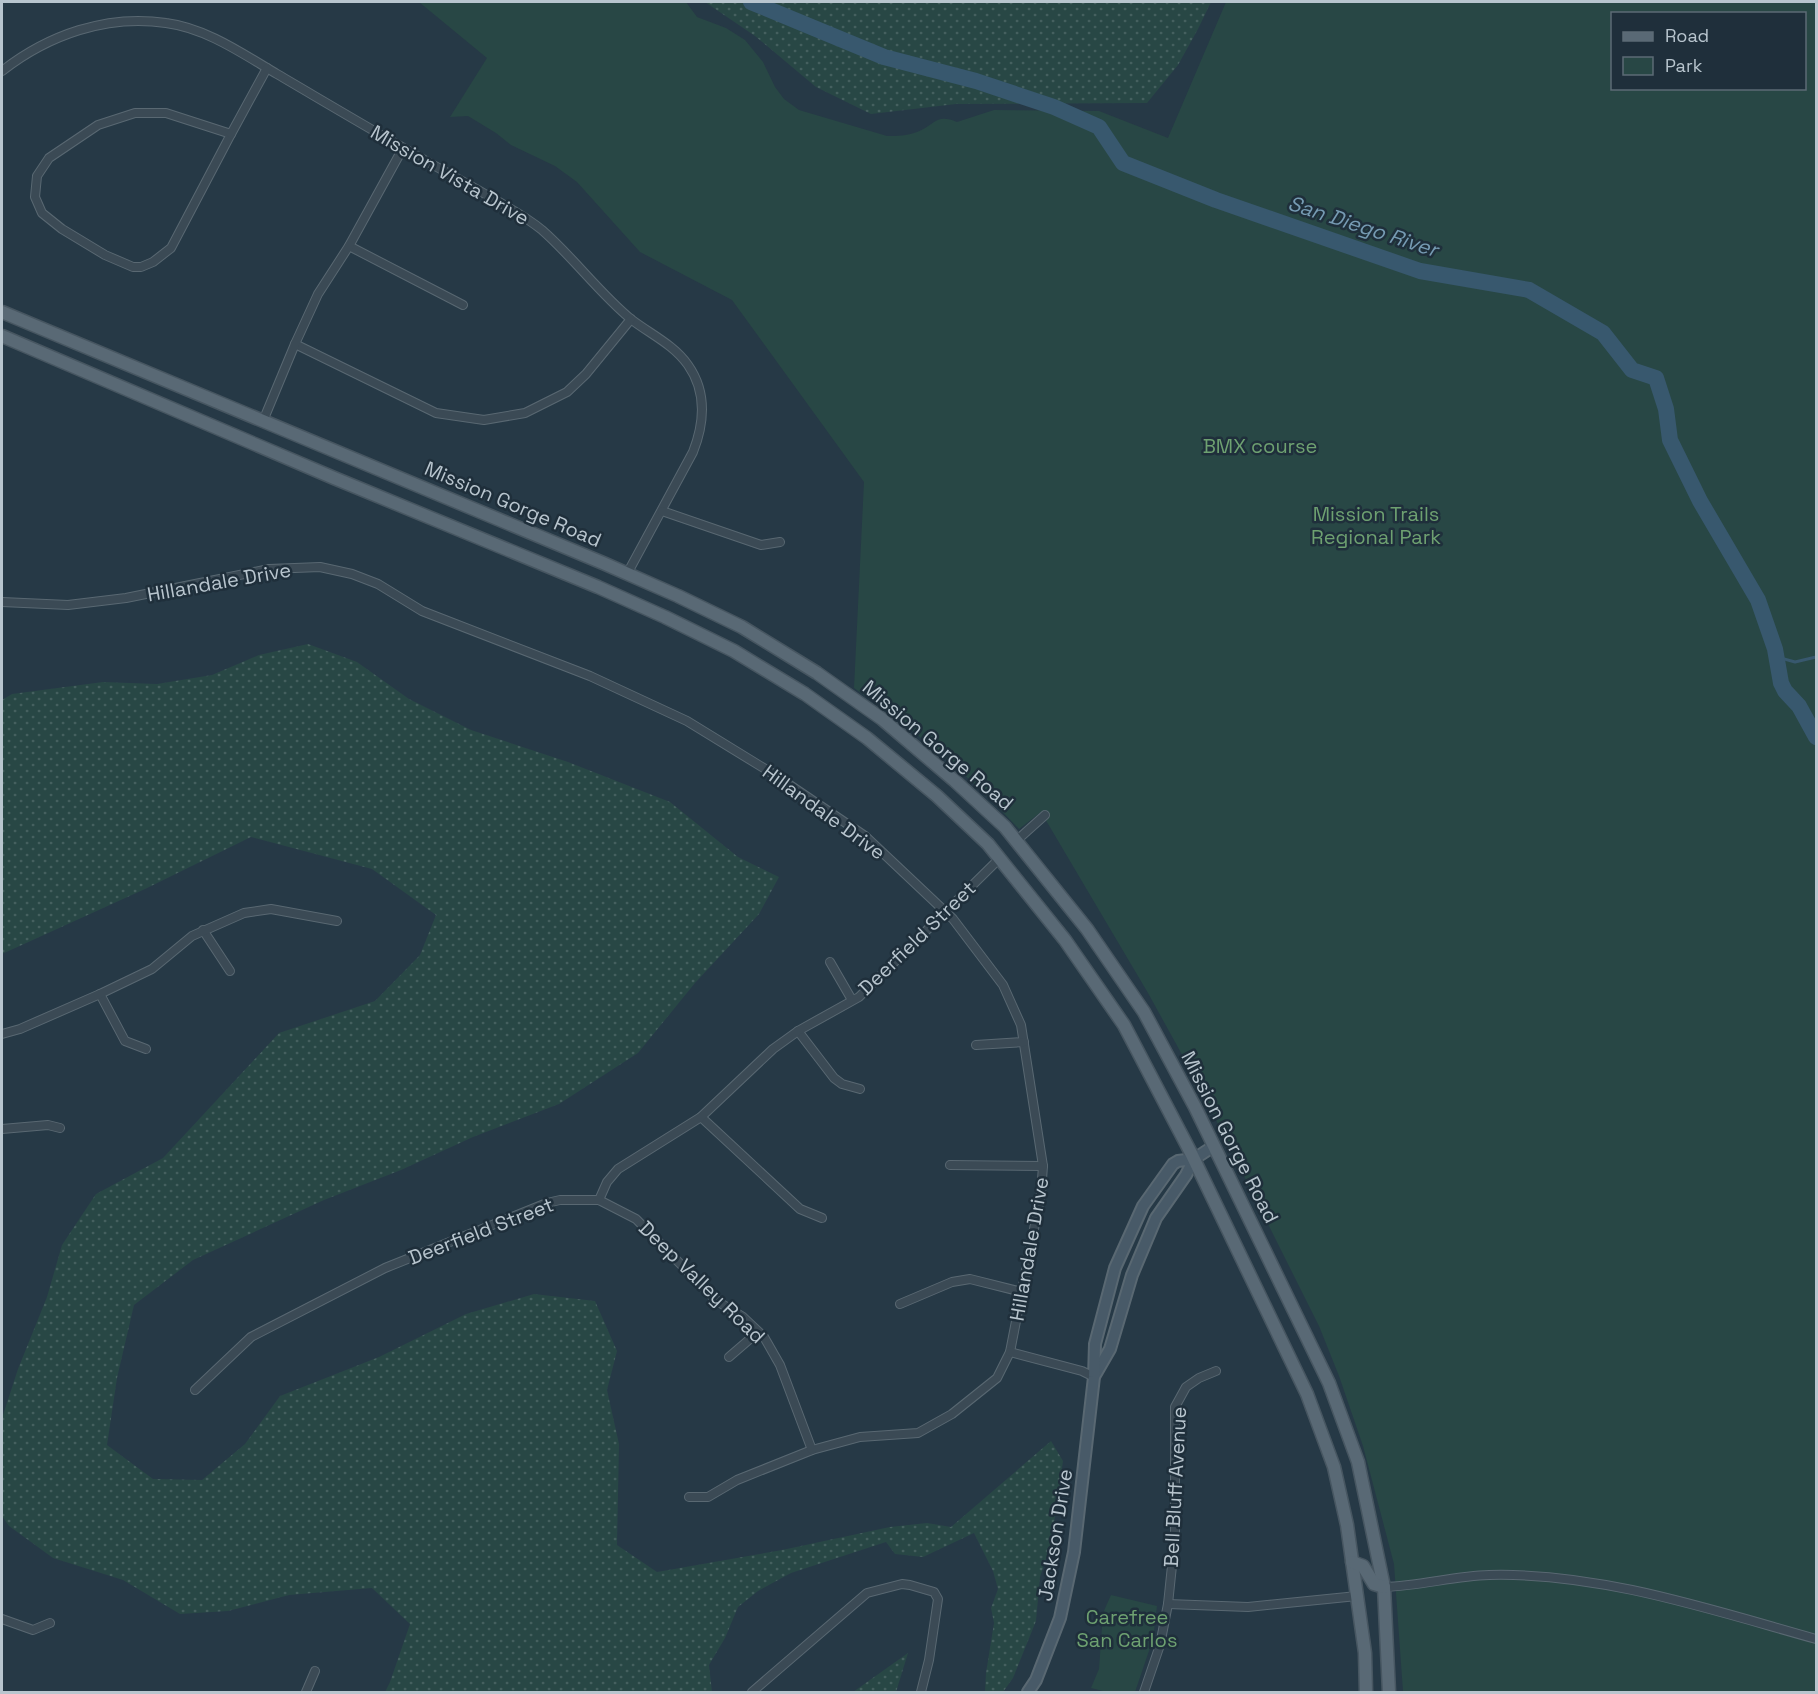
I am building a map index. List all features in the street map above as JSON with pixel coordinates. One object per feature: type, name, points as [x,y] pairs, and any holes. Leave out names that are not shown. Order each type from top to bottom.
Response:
[{"type":"main road","name":"Mission Gorge Road","points":[[2,312],[627,574],[742,627],[817,673],[890,726],[1005,827],[1087,929],[1144,1012],[1214,1146],[1329,1383],[1358,1462],[1384,1587],[1389,1692]]},
{"type":"main road","name":"Mission Gorge Road","points":[[2,336],[334,478],[598,587],[734,651],[805,693],[867,738],[988,844],[1065,940],[1124,1025],[1194,1159],[1307,1394],[1334,1467],[1357,1596],[1365,1653],[1366,1692]]},
{"type":"main road","name":"Jackson Drive","points":[[1028,1692],[1036,1680],[1060,1618],[1065,1596],[1074,1552],[1094,1377],[1095,1344],[1115,1268],[1143,1206],[1173,1164],[1194,1159],[1214,1146]]},
{"type":"main road","name":"Jackson Drive","points":[[1094,1377],[1110,1349],[1132,1275],[1156,1218],[1186,1175],[1194,1159]]},
{"type":"main road","points":[[1352,1562],[1363,1566],[1374,1584],[1384,1587]]},
{"type":"street","name":"Mission Vista Drive","points":[[2,71],[20,57],[65,35],[91,26],[136,20],[191,28],[211,36],[267,68],[512,209],[542,230],[631,319],[668,344],[689,366],[699,389],[702,410],[701,432],[693,452],[627,574]]},
{"type":"street","points":[[231,134],[166,113],[135,113],[98,125],[49,158],[37,176],[35,197],[42,213],[62,229],[105,255],[133,267],[141,267],[153,262],[171,248],[267,68]]},
{"type":"street","points":[[263,421],[318,294],[349,246],[403,148]]},
{"type":"street","points":[[349,246],[463,305]]},
{"type":"street","points":[[295,344],[436,413],[484,420],[525,413],[567,392],[586,374],[631,319]]},
{"type":"street","points":[[662,511],[761,546],[780,542]]},
{"type":"street","name":"Hillandale Drive","points":[[2,602],[80,604],[126,598],[269,569],[320,567],[352,574],[378,584],[422,611],[590,676],[687,721],[775,775],[865,836],[953,919],[1003,985],[1021,1025],[1043,1166],[1041,1193],[1010,1352],[997,1378],[952,1414],[918,1432],[860,1437],[812,1450],[737,1480],[708,1497],[689,1497]]},
{"type":"street","points":[[1016,841],[1045,815]]},
{"type":"street","name":"Deerfield Street","points":[[195,1390],[251,1337],[385,1268],[548,1203],[560,1200],[599,1200],[607,1182],[618,1169],[701,1117],[773,1049],[798,1031],[860,997],[1000,858]]},
{"type":"street","points":[[2,1034],[20,1029],[152,969],[192,936],[244,913],[271,909],[337,921]]},
{"type":"street","points":[[203,930],[230,971]]},
{"type":"street","points":[[830,962],[852,1000]]},
{"type":"street","points":[[100,994],[125,1041],[146,1049]]},
{"type":"street","points":[[798,1031],[834,1078],[842,1084],[860,1089]]},
{"type":"street","points":[[976,1045],[1024,1042]]},
{"type":"street","points":[[701,1117],[800,1209],[822,1218]]},
{"type":"street","points":[[2,1129],[48,1125],[60,1128]]},
{"type":"street","points":[[950,1166],[1043,1166]]},
{"type":"street","name":"Deep Valley Road","points":[[599,1200],[636,1219],[717,1301],[743,1317],[764,1337],[780,1365],[812,1450]]},
{"type":"street","points":[[900,1304],[952,1282],[970,1279],[1022,1292]]},
{"type":"street","points":[[729,1357],[758,1332]]},
{"type":"street","points":[[1010,1352],[1082,1371],[1094,1377]]},
{"type":"street","name":"Bell Bluff Avenue","points":[[1144,1692],[1160,1646],[1168,1604],[1175,1537],[1175,1407],[1186,1387],[1199,1378],[1216,1371]]},
{"type":"street","points":[[1384,1587],[1488,1575],[1562,1578],[1611,1586],[1816,1639]]},
{"type":"street","points":[[752,1692],[867,1593],[899,1584],[934,1592],[938,1599],[929,1659],[921,1692]]},
{"type":"street","points":[[1168,1604],[1248,1607],[1357,1596]]},
{"type":"street","points":[[2,1619],[33,1630],[50,1623]]},
{"type":"street","points":[[306,1692],[315,1671]]},
{"type":"green space","name":"Mission Trails Regional Park","points":[[419,2],[686,2],[697,17],[726,28],[745,40],[763,62],[775,87],[784,99],[799,110],[887,136],[913,133],[940,119],[957,122],[994,110],[1099,111],[1168,138],[1226,2],[1816,2],[1816,1692],[1403,1692],[1394,1564],[1363,1446],[1319,1326],[1196,1080],[1148,993],[1041,812],[1019,829],[981,790],[940,754],[854,688],[864,482],[732,300],[640,252],[577,182],[555,166],[511,145],[468,116],[450,117],[487,58]]},
{"type":"green space","points":[[705,2],[1211,2],[1178,65],[1147,103],[956,104],[871,114],[816,87],[755,36]]},
{"type":"green space","points":[[308,644],[357,662],[409,699],[471,730],[568,762],[670,802],[738,857],[779,877],[759,914],[695,983],[638,1053],[559,1104],[473,1137],[401,1170],[324,1200],[193,1260],[134,1305],[117,1378],[107,1445],[153,1479],[202,1480],[245,1444],[280,1396],[379,1357],[466,1314],[534,1294],[595,1301],[617,1351],[607,1390],[619,1444],[617,1545],[657,1572],[782,1550],[890,1527],[927,1523],[951,1527],[1051,1441],[1063,1461],[1051,1544],[1040,1577],[1036,1621],[1013,1678],[1003,1692],[985,1692],[994,1623],[991,1608],[998,1589],[993,1571],[974,1533],[923,1557],[895,1554],[886,1542],[791,1573],[758,1591],[738,1607],[725,1638],[709,1665],[712,1692],[385,1692],[410,1624],[372,1588],[289,1595],[228,1611],[180,1614],[123,1580],[53,1558],[9,1526],[2,1516],[2,1418],[18,1369],[47,1297],[62,1245],[96,1194],[163,1158],[279,1033],[375,1001],[420,955],[436,915],[372,869],[251,837],[145,889],[2,954],[2,700],[12,694],[103,682],[157,684],[212,675],[259,655]]},
{"type":"green space","name":"Carefree San Carlos","points":[[1111,1595],[1157,1606],[1153,1639],[1135,1692],[1107,1692],[1091,1688],[1099,1669],[1103,1613]]},
{"type":"green space","points":[[908,1653],[896,1692],[853,1692]]},
{"type":"waterway","name":"San Diego River","points":[[751,2],[884,57],[976,81],[1054,107],[1099,127],[1123,163],[1216,200],[1420,271],[1529,290],[1603,333],[1632,370],[1656,378],[1666,409],[1670,440],[1700,501],[1758,600],[1775,649],[1781,683],[1799,706],[1816,737]]},
{"type":"waterway","points":[[1777,657],[1795,662],[1816,657]]},
{"type":"park label","name":"BMX course","points":[[1260,446]]}]
